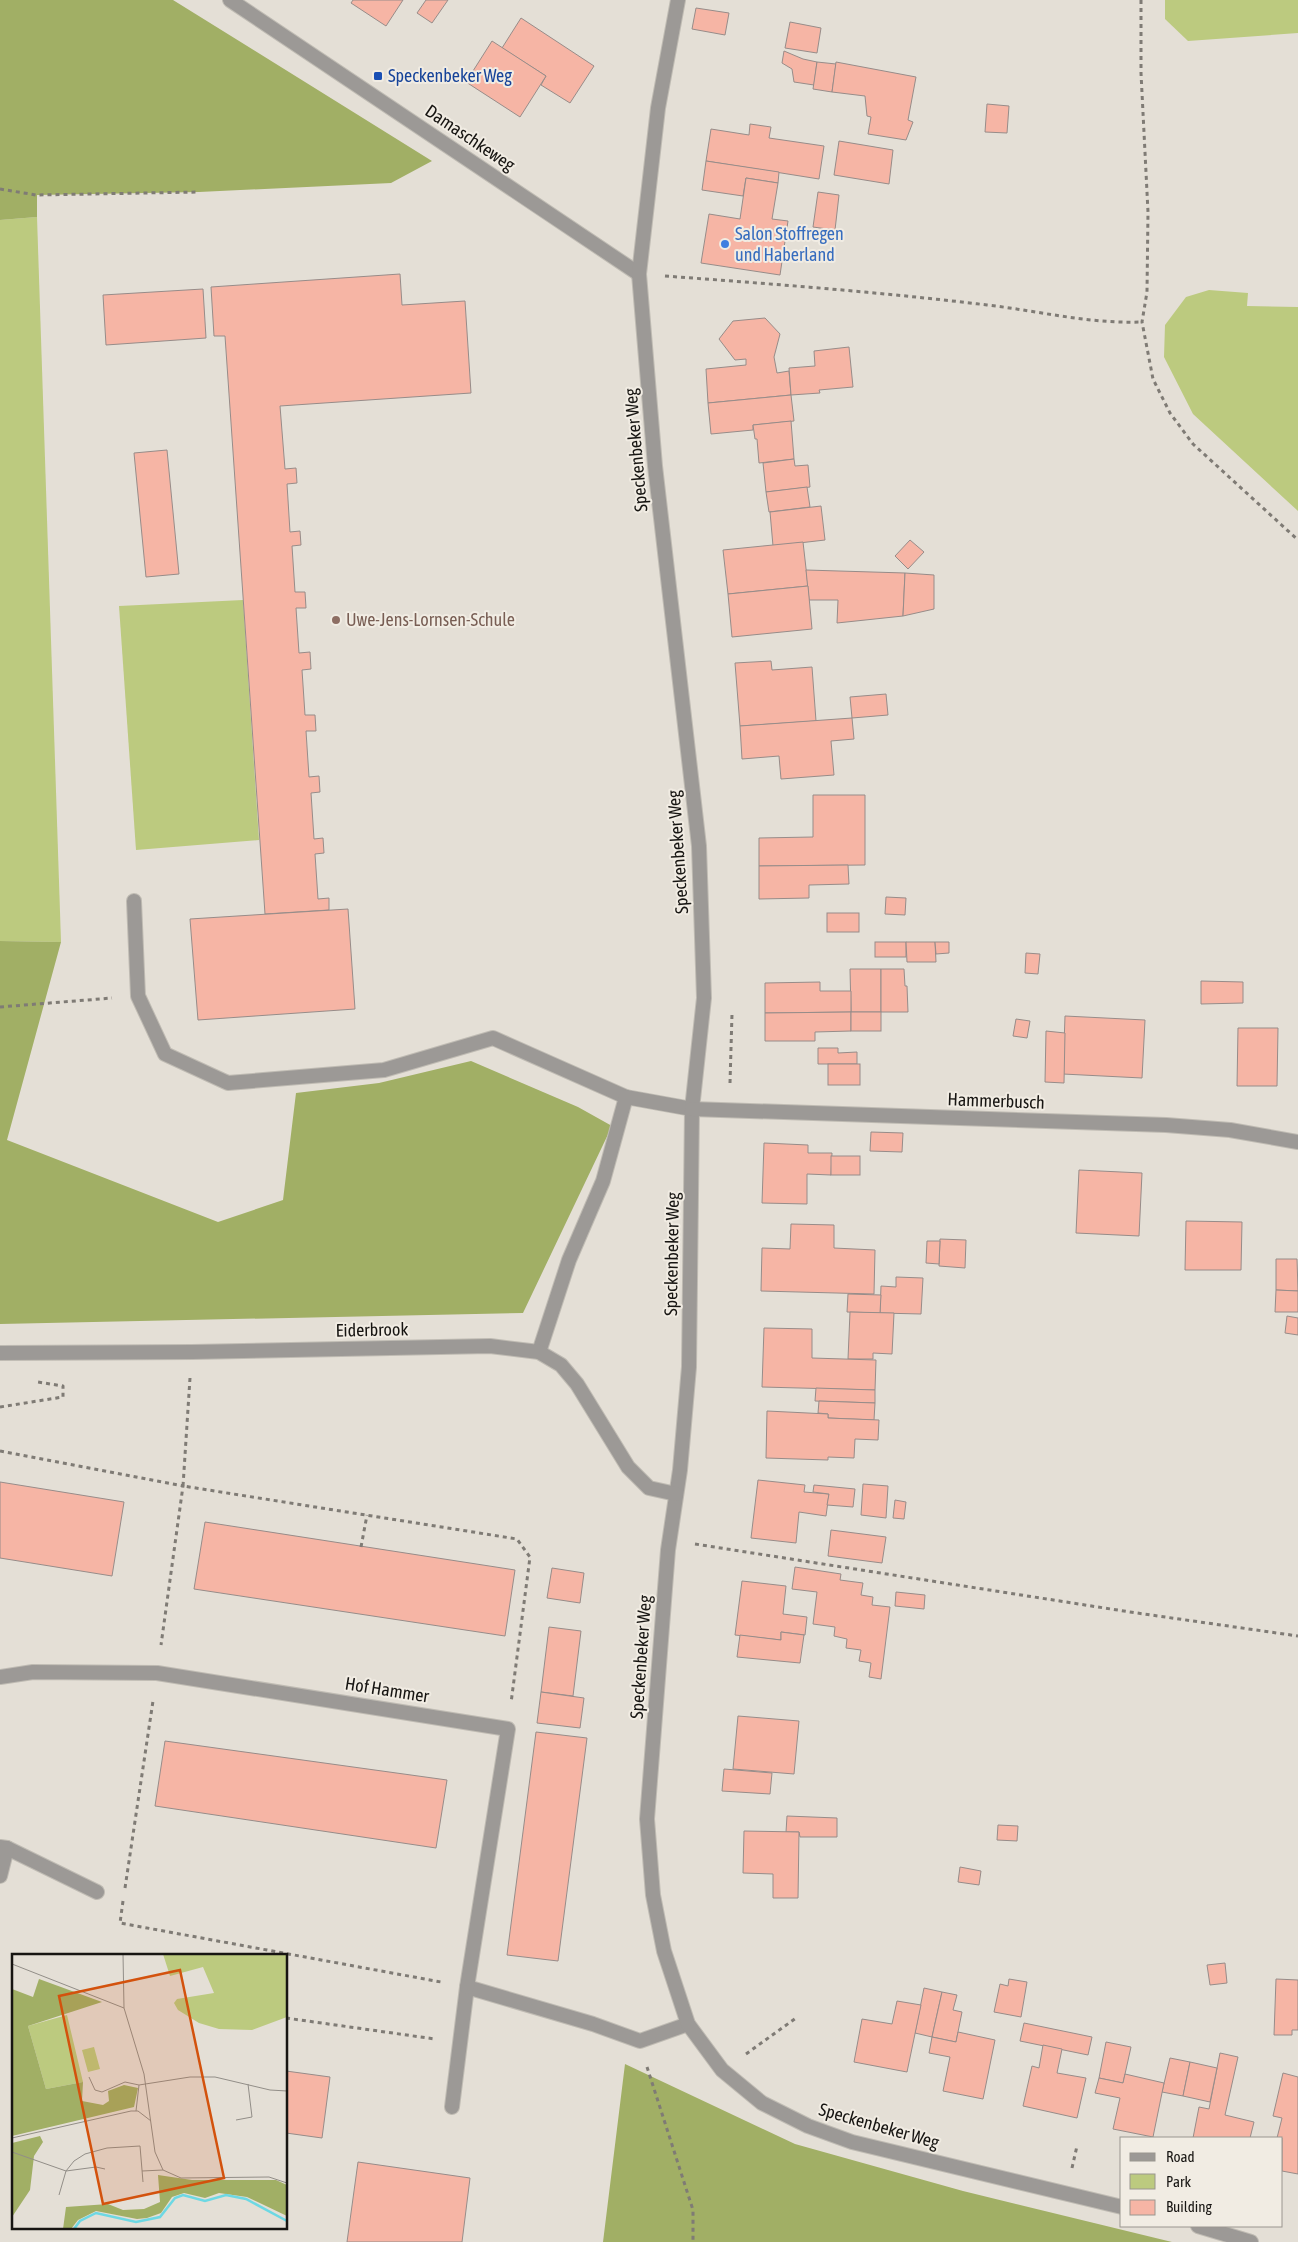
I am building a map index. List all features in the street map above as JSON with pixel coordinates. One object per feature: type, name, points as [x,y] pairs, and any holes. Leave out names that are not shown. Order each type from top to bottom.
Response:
[{"type":"street","name":"Damaschkeweg","points":[[230,0],[639,274]]},
{"type":"street","name":"Speckenbeker Weg","points":[[678,0],[658,108],[639,274],[655,466],[699,846],[704,998],[692,1110],[689,1367],[676,1494],[668,1550],[647,1819],[653,1895],[664,1951],[688,2024],[722,2070],[762,2103],[808,2126],[852,2142],[1120,2207]]},
{"type":"street","points":[[134,901],[138,996]]},
{"type":"street","name":"Hammerbusch","points":[[138,996],[165,1054],[228,1083],[384,1070],[493,1038],[626,1098],[692,1110],[1166,1125],[1230,1130],[1298,1142]]},
{"type":"street","points":[[539,1352],[569,1260],[603,1181],[626,1098]]},
{"type":"street","name":"Eiderbrook","points":[[0,1353],[192,1352],[490,1346],[539,1352],[561,1365],[578,1384],[628,1467],[649,1488],[676,1494]]},
{"type":"street","name":"Hof Hammer","points":[[0,1677],[33,1672],[157,1673],[508,1729]]},
{"type":"street","points":[[452,2107],[467,1987],[508,1729]]},
{"type":"street","points":[[0,1876],[3,1848],[97,1892]]},
{"type":"street","points":[[467,1987],[593,2024],[640,2041],[688,2024]]},
{"type":"street","points":[[1201,2227],[1251,2242]]},
{"type":"path","points":[[1141,0],[1141,72],[1148,212],[1147,292],[1142,322],[1153,379],[1170,413],[1193,444],[1298,540]]},
{"type":"path","points":[[0,189],[36,195],[199,192]]},
{"type":"path","points":[[658,276],[784,285],[989,305],[1109,323],[1142,322]]},
{"type":"path","points":[[0,1007],[138,996]]},
{"type":"path","points":[[192,1352],[183,1486],[120,1924],[285,1954]]},
{"type":"path","points":[[0,1407],[63,1397],[63,1386],[36,1382]]},
{"type":"path","points":[[0,1451],[183,1486],[517,1539],[530,1557],[508,1729]]},
{"type":"path","points":[[362,1546],[367,1515]]},
{"type":"path","points":[[716,1546],[1130,1612],[1298,1636]]},
{"type":"path","points":[[288,1955],[467,1987]]},
{"type":"path","points":[[288,2018],[460,2042]]},
{"type":"path","points":[[738,2059],[796,2018]]},
{"type":"path","points":[[640,2041],[653,2090],[692,2210],[692,2242]]},
{"type":"green space","points":[[0,0],[173,0],[432,161],[391,183],[199,192],[37,195],[37,217],[0,220]]},
{"type":"green space","points":[[1165,0],[1298,0],[1298,33],[1188,41],[1165,19]]},
{"type":"green space","points":[[37,217],[61,942],[0,941],[0,220]]},
{"type":"green space","points":[[1209,290],[1248,293],[1247,306],[1298,307],[1298,511],[1193,414],[1164,357],[1165,325],[1186,297]]},
{"type":"green space","points":[[243,600],[259,840],[136,850],[119,606]]},
{"type":"green space","points":[[0,941],[61,942],[7,1140],[218,1222],[283,1200],[296,1093],[379,1083],[471,1061],[578,1107],[612,1126],[523,1313],[0,1324]]},
{"type":"green space","points":[[625,2064],[795,2144],[963,2191],[1172,2242],[603,2242]]},
{"type":"building","points":[[353,0],[403,0],[386,26],[351,3]]},
{"type":"building","points":[[426,0],[448,0],[432,23],[417,13]]},
{"type":"building","points":[[696,8],[729,13],[725,35],[692,29]]},
{"type":"building","points":[[521,18],[594,66],[570,103],[541,85],[546,76],[502,48]]},
{"type":"building","points":[[790,22],[821,28],[817,53],[785,48]]},
{"type":"building","points":[[492,41],[546,76],[520,117],[466,82]]},
{"type":"building","points":[[784,51],[803,59],[817,62],[814,85],[794,82],[792,69],[782,63]]},
{"type":"building","points":[[817,62],[836,64],[832,92],[813,89]]},
{"type":"building","points":[[836,62],[916,77],[908,120],[913,122],[906,140],[868,134],[871,117],[867,116],[865,96],[832,92]]},
{"type":"building","points":[[987,104],[1009,106],[1007,133],[985,132]]},
{"type":"building","points":[[750,124],[771,127],[769,138],[824,146],[819,179],[706,161],[711,129],[749,135]]},
{"type":"building","points":[[839,141],[893,150],[889,184],[834,175]]},
{"type":"building","points":[[706,161],[779,172],[778,183],[746,178],[743,196],[702,190]]},
{"type":"building","points":[[746,178],[778,183],[772,219],[788,221],[780,275],[701,263],[709,214],[740,219]]},
{"type":"building","points":[[818,192],[839,195],[835,230],[813,227]]},
{"type":"building","points":[[400,274],[402,305],[465,301],[471,393],[280,406],[285,469],[296,468],[297,483],[287,484],[290,532],[300,531],[301,545],[292,546],[295,592],[305,592],[306,608],[296,608],[299,653],[310,652],[311,669],[302,670],[305,715],[315,715],[316,731],[306,731],[309,777],[319,776],[320,792],[311,793],[314,839],[323,838],[324,853],[315,854],[318,899],[329,898],[329,910],[265,914],[225,336],[214,336],[211,287]]},
{"type":"building","points":[[203,289],[206,338],[106,345],[103,295]]},
{"type":"building","points":[[765,318],[780,334],[774,357],[777,373],[789,371],[791,395],[708,403],[706,369],[746,365],[746,359],[735,360],[719,339],[733,321]]},
{"type":"building","points":[[849,347],[853,387],[819,390],[820,393],[791,395],[789,368],[815,366],[814,351]]},
{"type":"building","points":[[791,395],[794,421],[753,425],[753,430],[711,434],[708,403]]},
{"type":"building","points":[[791,421],[794,459],[759,463],[757,439],[755,439],[753,425]]},
{"type":"building","points":[[167,450],[179,574],[146,577],[134,453]]},
{"type":"building","points":[[794,459],[795,466],[808,465],[810,487],[766,492],[763,463]]},
{"type":"building","points":[[807,487],[810,507],[769,512],[766,492]]},
{"type":"building","points":[[821,506],[825,540],[773,546],[770,512]]},
{"type":"building","points":[[910,540],[924,552],[908,569],[895,556]]},
{"type":"building","points":[[803,542],[808,586],[728,594],[723,550]]},
{"type":"building","points":[[806,570],[905,573],[903,616],[837,623],[838,600],[809,600]]},
{"type":"building","points":[[905,573],[934,575],[934,609],[903,616]]},
{"type":"building","points":[[808,586],[812,629],[732,637],[728,594]]},
{"type":"building","points":[[771,661],[772,670],[812,667],[816,721],[740,726],[735,663]]},
{"type":"building","points":[[886,694],[888,715],[852,718],[850,697]]},
{"type":"building","points":[[852,718],[854,739],[831,741],[834,775],[781,779],[779,756],[742,759],[740,726]]},
{"type":"building","points":[[813,795],[865,795],[865,865],[759,866],[759,838],[813,837]]},
{"type":"building","points":[[848,865],[849,884],[809,885],[809,898],[759,899],[759,866]]},
{"type":"building","points":[[886,897],[906,898],[905,915],[885,914]]},
{"type":"building","points":[[348,909],[355,1009],[198,1020],[190,919]]},
{"type":"building","points":[[827,913],[859,913],[859,932],[827,932]]},
{"type":"building","points":[[875,942],[906,942],[906,957],[875,957]]},
{"type":"building","points":[[906,942],[935,942],[936,962],[907,962]]},
{"type":"building","points":[[935,942],[949,942],[949,953],[936,954]]},
{"type":"building","points":[[1026,953],[1040,954],[1038,974],[1025,973]]},
{"type":"building","points":[[850,969],[881,969],[881,1012],[851,1012]]},
{"type":"building","points":[[881,969],[904,969],[908,1012],[881,1012]]},
{"type":"building","points":[[1201,981],[1243,982],[1243,1003],[1201,1004]]},
{"type":"building","points":[[820,982],[820,991],[851,991],[851,1012],[765,1013],[765,983]]},
{"type":"building","points":[[851,1012],[851,1031],[815,1032],[815,1041],[765,1041],[765,1013]]},
{"type":"building","points":[[851,1012],[881,1012],[881,1031],[851,1031]]},
{"type":"building","points":[[1065,1016],[1145,1020],[1142,1078],[1063,1074]]},
{"type":"building","points":[[1016,1019],[1030,1021],[1027,1038],[1013,1036]]},
{"type":"building","points":[[1238,1028],[1278,1028],[1277,1086],[1237,1086]]},
{"type":"building","points":[[1046,1031],[1065,1033],[1064,1083],[1045,1082]]},
{"type":"building","points":[[818,1048],[838,1048],[838,1053],[857,1052],[857,1064],[818,1064]]},
{"type":"building","points":[[828,1064],[860,1064],[860,1085],[828,1085]]},
{"type":"building","points":[[871,1132],[903,1133],[902,1152],[870,1151]]},
{"type":"building","points":[[764,1143],[808,1145],[808,1153],[832,1153],[831,1175],[807,1174],[807,1204],[762,1203]]},
{"type":"building","points":[[831,1156],[860,1156],[860,1175],[831,1175]]},
{"type":"building","points":[[1079,1170],[1142,1173],[1139,1236],[1076,1233]]},
{"type":"building","points":[[1186,1221],[1242,1222],[1241,1270],[1185,1270]]},
{"type":"building","points":[[791,1224],[834,1225],[834,1248],[875,1250],[874,1294],[761,1291],[762,1248],[790,1249]]},
{"type":"building","points":[[940,1239],[966,1240],[965,1268],[939,1266]]},
{"type":"building","points":[[927,1241],[940,1241],[939,1264],[926,1263]]},
{"type":"building","points":[[1276,1259],[1297,1259],[1298,1291],[1276,1290]]},
{"type":"building","points":[[896,1277],[923,1278],[921,1314],[880,1313],[881,1286],[896,1287]]},
{"type":"building","points":[[1276,1290],[1298,1291],[1298,1312],[1275,1312]]},
{"type":"building","points":[[848,1294],[881,1295],[880,1313],[847,1312]]},
{"type":"building","points":[[850,1312],[894,1313],[892,1354],[873,1353],[873,1359],[848,1359]]},
{"type":"building","points":[[1287,1316],[1298,1318],[1298,1335],[1285,1333]]},
{"type":"building","points":[[764,1328],[812,1329],[812,1358],[876,1360],[875,1390],[762,1387]]},
{"type":"building","points":[[816,1388],[875,1390],[875,1403],[815,1401]]},
{"type":"building","points":[[819,1401],[875,1403],[874,1420],[828,1418],[828,1414],[818,1413]]},
{"type":"building","points":[[767,1411],[828,1414],[828,1418],[879,1420],[878,1440],[855,1439],[854,1458],[828,1457],[828,1460],[766,1458]]},
{"type":"building","points":[[758,1480],[805,1485],[804,1492],[829,1494],[826,1516],[799,1512],[796,1543],[751,1538]]},
{"type":"building","points":[[0,1482],[124,1502],[112,1576],[0,1558]]},
{"type":"building","points":[[863,1484],[888,1486],[886,1518],[861,1515]]},
{"type":"building","points":[[814,1485],[855,1489],[853,1507],[827,1505],[829,1494],[813,1492]]},
{"type":"building","points":[[895,1500],[906,1502],[904,1519],[893,1518]]},
{"type":"building","points":[[205,1522],[515,1570],[505,1636],[194,1589]]},
{"type":"building","points":[[831,1530],[886,1537],[882,1563],[828,1556]]},
{"type":"building","points":[[795,1567],[841,1574],[840,1580],[863,1583],[861,1595],[873,1597],[872,1605],[890,1607],[881,1679],[869,1677],[871,1663],[859,1661],[861,1650],[846,1648],[847,1639],[834,1636],[835,1627],[813,1624],[817,1592],[792,1589]]},
{"type":"building","points":[[552,1568],[584,1573],[580,1603],[547,1598]]},
{"type":"building","points":[[742,1581],[786,1586],[783,1614],[807,1617],[805,1635],[781,1632],[781,1640],[735,1635]]},
{"type":"building","points":[[896,1592],[925,1595],[924,1609],[895,1606]]},
{"type":"building","points":[[549,1627],[581,1631],[573,1696],[541,1692]]},
{"type":"building","points":[[781,1632],[804,1635],[800,1663],[737,1657],[740,1635],[781,1640]]},
{"type":"building","points":[[541,1692],[584,1698],[580,1728],[537,1723]]},
{"type":"building","points":[[738,1716],[799,1721],[794,1774],[733,1769]]},
{"type":"building","points":[[536,1732],[587,1738],[558,1961],[507,1955]]},
{"type":"building","points":[[165,1741],[447,1780],[436,1848],[155,1806]]},
{"type":"building","points":[[724,1769],[772,1773],[770,1794],[722,1791]]},
{"type":"building","points":[[787,1816],[837,1818],[837,1837],[800,1837],[799,1832],[786,1832]]},
{"type":"building","points":[[998,1825],[1018,1826],[1017,1841],[997,1840]]},
{"type":"building","points":[[744,1831],[799,1832],[798,1898],[773,1898],[773,1874],[743,1873]]},
{"type":"building","points":[[960,1867],[981,1871],[979,1885],[958,1882]]},
{"type":"building","points":[[1225,1963],[1227,1983],[1210,1985],[1207,1965]]},
{"type":"building","points":[[1009,1979],[1027,1982],[1021,2017],[994,2012],[1000,1984],[1008,1986]]},
{"type":"building","points":[[1276,1979],[1298,1980],[1298,2030],[1292,2030],[1292,2035],[1274,2035]]},
{"type":"building","points":[[924,1988],[942,1992],[932,2037],[915,2033]]},
{"type":"building","points":[[942,1992],[957,1995],[953,2010],[962,2012],[956,2042],[932,2037]]},
{"type":"building","points":[[897,2001],[921,2005],[907,2072],[854,2062],[862,2019],[892,2024]]},
{"type":"building","points":[[1024,2023],[1092,2037],[1088,2055],[1020,2041]]},
{"type":"building","points":[[958,2032],[995,2040],[983,2099],[943,2091],[950,2057],[929,2053],[932,2037],[956,2042]]},
{"type":"building","points":[[1106,2042],[1131,2047],[1123,2083],[1099,2078]]},
{"type":"building","points":[[1043,2045],[1062,2049],[1057,2073],[1086,2078],[1077,2118],[1023,2106],[1032,2066],[1039,2068]]},
{"type":"building","points":[[1220,2053],[1238,2057],[1225,2115],[1254,2122],[1250,2137],[1193,2137],[1199,2107],[1209,2109]]},
{"type":"building","points":[[1170,2058],[1190,2062],[1183,2096],[1162,2092]]},
{"type":"building","points":[[1190,2062],[1217,2068],[1210,2102],[1183,2096]]},
{"type":"building","points":[[288,2071],[330,2077],[322,2138],[288,2133]]},
{"type":"building","points":[[1283,2073],[1298,2077],[1298,2174],[1283,2171],[1283,2137],[1277,2137],[1282,2118],[1273,2116]]},
{"type":"building","points":[[1125,2074],[1164,2083],[1153,2137],[1113,2129],[1120,2098],[1095,2093],[1099,2078],[1123,2083]]},
{"type":"building","points":[[358,2162],[470,2178],[462,2242],[347,2242]]},
{"type":"place","name":"Speckenbeker Weg","points":[[378,76]]},
{"type":"place","name":"Salon Stoffregen und Haberland","points":[[725,244]]},
{"type":"place","name":"Uwe-Jens-Lornsen-Schule","points":[[336,620]]}]
